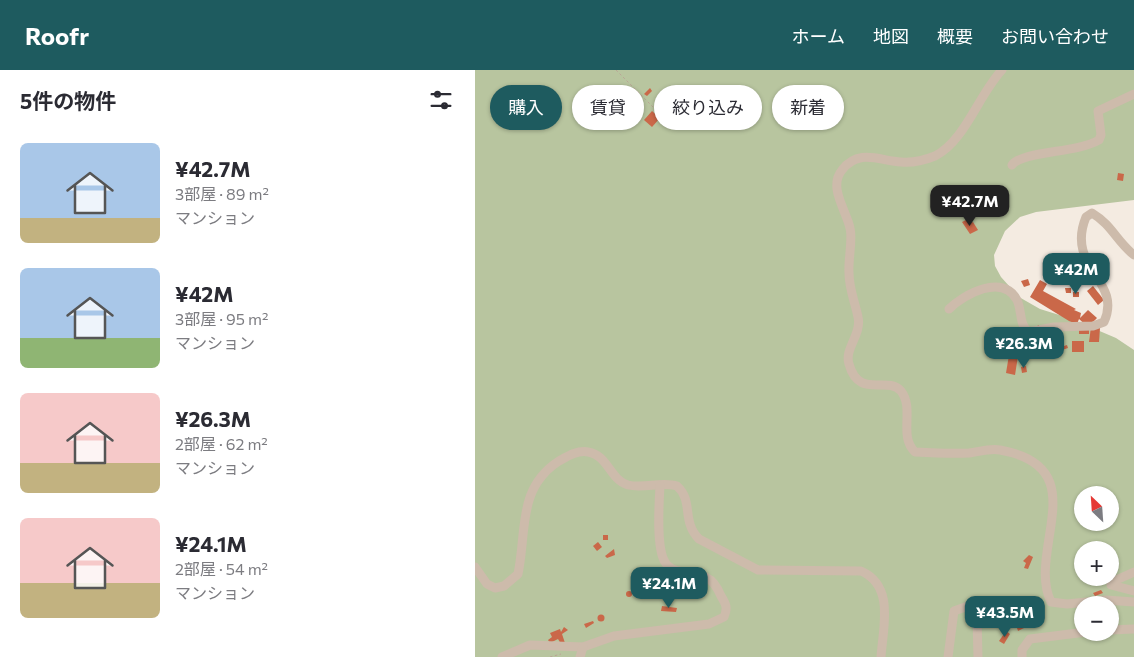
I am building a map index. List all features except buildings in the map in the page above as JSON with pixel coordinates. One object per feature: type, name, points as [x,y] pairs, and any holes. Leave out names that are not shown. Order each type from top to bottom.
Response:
[{"type":"street","points":[[1002,70],[991,83],[970,118],[944,151],[915,162],[902,162],[867,155],[847,165],[841,171],[838,190],[850,228],[849,274],[859,327],[848,354],[848,363],[854,377],[860,383],[895,387],[901,391],[907,403],[907,435],[911,448],[915,452],[957,453],[1001,450],[1028,459],[1039,466],[1055,494],[1046,578],[1046,593],[1051,602],[1067,604],[1106,600],[1134,602]]},
{"type":"street","points":[[1012,165],[1016,160],[1026,156],[1060,152],[1093,144],[1099,140],[1101,135],[1098,111],[1134,94]]},
{"type":"street","points":[[949,309],[957,301],[977,290],[988,288],[1005,289],[1016,299],[1021,311],[1023,326],[1029,332],[1053,327],[1093,326],[1104,322],[1109,311],[1109,299],[1102,284],[1088,265],[1082,251],[1080,238],[1086,218],[1092,213],[1105,220],[1121,243],[1134,255]]},
{"type":"street","points":[[475,567],[487,584],[495,588],[504,586],[515,578],[518,574],[521,558],[527,501],[532,488],[543,474],[571,454],[587,452],[600,456],[619,480],[627,485],[660,486],[671,484],[682,490],[686,498],[688,524],[699,539],[752,569],[861,571],[872,576],[884,594],[881,657]]},
{"type":"street","points":[[502,657],[530,645],[583,647],[614,636],[709,624],[724,617],[727,610],[726,605],[716,586],[707,577],[673,570],[665,563],[661,552],[660,486]]},
{"type":"street","points":[[1134,572],[1114,581],[1111,585],[1134,591]]},
{"type":"street","points":[[948,657],[954,611],[968,606],[975,611],[977,617],[978,657]]},
{"type":"street","points":[[1119,630],[1134,629]]},
{"type":"street","points":[[1022,657],[1022,650],[1030,639],[1074,634]]},
{"type":"street","points":[[580,657],[583,647]]},
{"type":"path","points":[[617,70],[654,108]]},
{"type":"green space","points":[[475,70],[1134,70],[1134,200],[1036,212],[1020,217],[1005,231],[994,255],[995,266],[1001,277],[1019,297],[1040,309],[1069,318],[1116,338],[1134,350],[1134,657],[475,657]]}]
